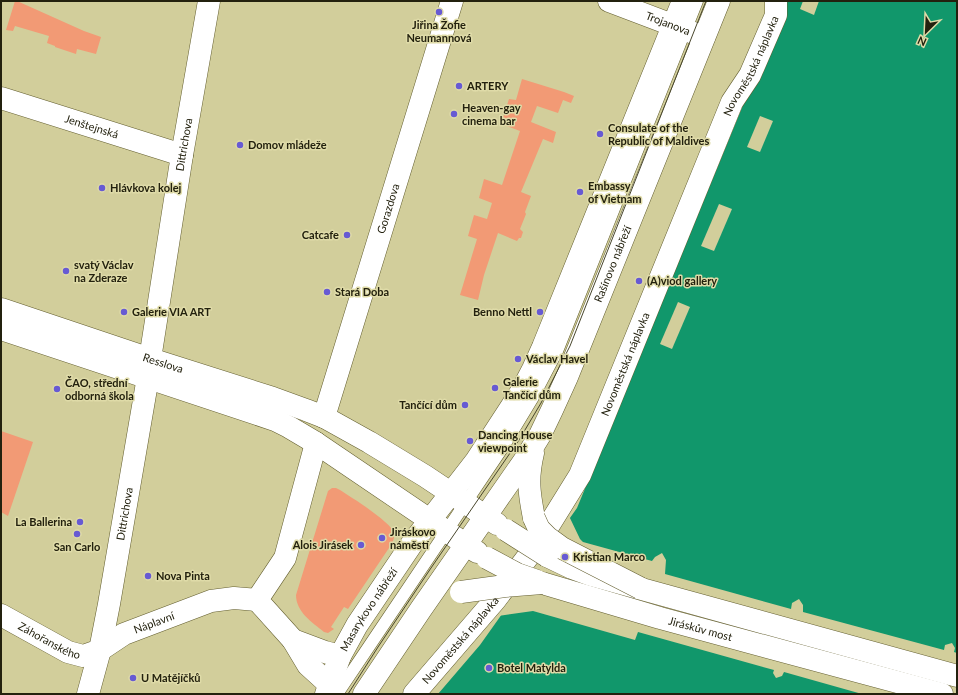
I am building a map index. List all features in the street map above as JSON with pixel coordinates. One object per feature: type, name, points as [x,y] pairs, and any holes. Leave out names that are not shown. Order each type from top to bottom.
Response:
[{"type":"main road","name":"Dittrichova","points":[[100,650],[149,368],[182,155],[210,1]]},
{"type":"main road","name":"Gorazdova","points":[[324,417],[452,1]]},
{"type":"main road","name":"Trojanova","points":[[608,1],[688,30]]},
{"type":"main road","name":"Rašínovo nábřeží","points":[[486,517],[540,435],[567,377],[688,30],[683,1]]},
{"type":"main road","name":"Rašínovo nábřeží","points":[[458,498],[476,461],[521,392],[536,364],[558,309],[688,30],[719,1]]},
{"type":"main road","name":"Novoměstská náplavka","points":[[414,694],[495,600],[531,552],[580,475],[732,102],[750,75],[776,15],[776,1]]},
{"type":"main road","name":"Jenštejnská","points":[[1,98],[182,155]]},
{"type":"main road","name":"Resslova","points":[[1,309],[275,420],[316,443]]},
{"type":"main road","name":"Resslova","points":[[1,329],[149,368],[273,398],[324,417]]},
{"type":"main road","points":[[324,417],[425,476],[486,517],[420,609],[364,694]]},
{"type":"main road","points":[[540,435],[534,450],[529,473],[529,489],[532,508],[534,518],[539,529],[550,540],[562,548],[640,588]]},
{"type":"main road","points":[[331,691],[308,665],[292,640],[256,600],[285,558],[316,443],[466,544]]},
{"type":"main road","name":"Masarykovo nábřeží","points":[[331,691],[340,656],[357,625],[413,542],[438,525],[458,498]]},
{"type":"main road","name":"Jiráskův most","points":[[486,517],[547,556],[591,575],[957,676]]},
{"type":"main road","name":"Jiráskův most","points":[[466,544],[487,558],[517,574],[542,583],[660,618],[942,694]]},
{"type":"main road","points":[[420,609],[444,596],[461,592],[542,583]]},
{"type":"main road","name":"Náplavní","points":[[100,650],[124,634],[211,601],[234,598],[256,600]]},
{"type":"main road","name":"Záhořanského","points":[[1,615],[76,655],[83,656],[100,650]]},
{"type":"main road","points":[[292,640],[340,656]]},
{"type":"main road","points":[[88,694],[100,650]]},
{"type":"lane","points":[[458,498],[502,447],[532,399],[556,352],[688,30],[697,1]]},
{"type":"lane","points":[[558,309],[580,291]]},
{"type":"lane","points":[[331,691],[438,525]]},
{"type":"shaded area","points":[[15,1],[101,37],[96,54],[77,49],[76,54],[55,47],[47,43],[49,36],[15,26],[13,31],[6,30]]},
{"type":"shaded area","points":[[786,1],[957,1],[957,694],[438,694],[480,645],[577,508]]},
{"type":"shaded area","points":[[522,79],[574,96],[571,103],[563,100],[558,113],[537,106],[531,122],[556,132],[553,143],[543,139],[521,192],[531,196],[520,229],[523,232],[521,238],[517,241],[498,233],[484,275],[478,300],[460,295],[477,239],[468,236],[474,215],[487,219],[492,203],[479,198],[484,179],[502,185],[520,131],[501,124],[509,99],[516,100]]},
{"type":"shaded area","points":[[1,431],[33,442],[8,516],[1,512]]},
{"type":"shaded area","points":[[332,488],[340,490],[378,516],[391,528],[394,536],[391,545],[348,609],[344,607],[331,627],[334,629],[328,633],[324,632],[302,612],[296,595],[328,491]]},
{"type":"pier","points":[[803,1],[819,1],[814,15],[800,9]]},
{"type":"pier","points":[[760,116],[773,121],[760,152],[747,147]]},
{"type":"pier","points":[[719,204],[732,209],[714,251],[701,246]]},
{"type":"pier","points":[[678,302],[690,307],[672,349],[660,344]]},
{"type":"pier","points":[[569,516],[580,539],[583,542],[652,561],[655,557],[662,553],[666,560],[665,574],[791,609],[792,603],[799,599],[803,605],[803,612],[944,650],[945,645],[952,643],[955,648],[954,652],[957,653],[957,694],[862,694],[784,672],[782,676],[776,678],[773,673],[774,670],[638,632],[635,640],[533,611],[498,616]]},
{"type":"tram line","points":[[348,694],[431,568],[519,440],[541,403],[570,346],[706,1]]},
{"type":"place","name":"Jiřina Žofie Neumannová","points":[[439,12]]},
{"type":"place","name":"ARTERY","points":[[459,86]]},
{"type":"place","name":"Heaven-gay cinema bar","points":[[454,114]]},
{"type":"place","name":"Consulate of the Republic of Maldives","points":[[600,134]]},
{"type":"place","name":"Domov mládeže","points":[[240,145]]},
{"type":"place","name":"Hlávkova kolej","points":[[102,188]]},
{"type":"place","name":"Embassy of Vietnam","points":[[580,192]]},
{"type":"place","name":"Catcafe","points":[[347,235]]},
{"type":"place","name":"svatý Václav na Zderaze","points":[[66,271]]},
{"type":"place","name":"(A)viod gallery","points":[[639,281]]},
{"type":"place","name":"Stará Doba","points":[[327,292]]},
{"type":"place","name":"Galerie VIA ART","points":[[124,312]]},
{"type":"place","name":"Benno Nettl","points":[[540,312]]},
{"type":"place","name":"Václav Havel","points":[[518,359]]},
{"type":"place","name":"Galerie Tančící dům","points":[[495,388]]},
{"type":"place","name":"ČAO, střední odborná škola","points":[[57,389]]},
{"type":"place","name":"Tančící dům","points":[[465,405]]},
{"type":"place","name":"Dancing House viewpoint","points":[[470,441]]},
{"type":"place","name":"La Ballerina","points":[[80,522]]},
{"type":"place","name":"San Carlo","points":[[77,534]]},
{"type":"place","name":"Jiráskovo náměstí","points":[[382,538]]},
{"type":"place","name":"Alois Jirásek","points":[[361,545]]},
{"type":"place","name":"Kristian Marco","points":[[565,557]]},
{"type":"place","name":"Nova Pinta","points":[[148,576]]},
{"type":"place","name":"Botel Matylda","points":[[489,668]]},
{"type":"place","name":"U Matějíčků","points":[[133,678]]}]
